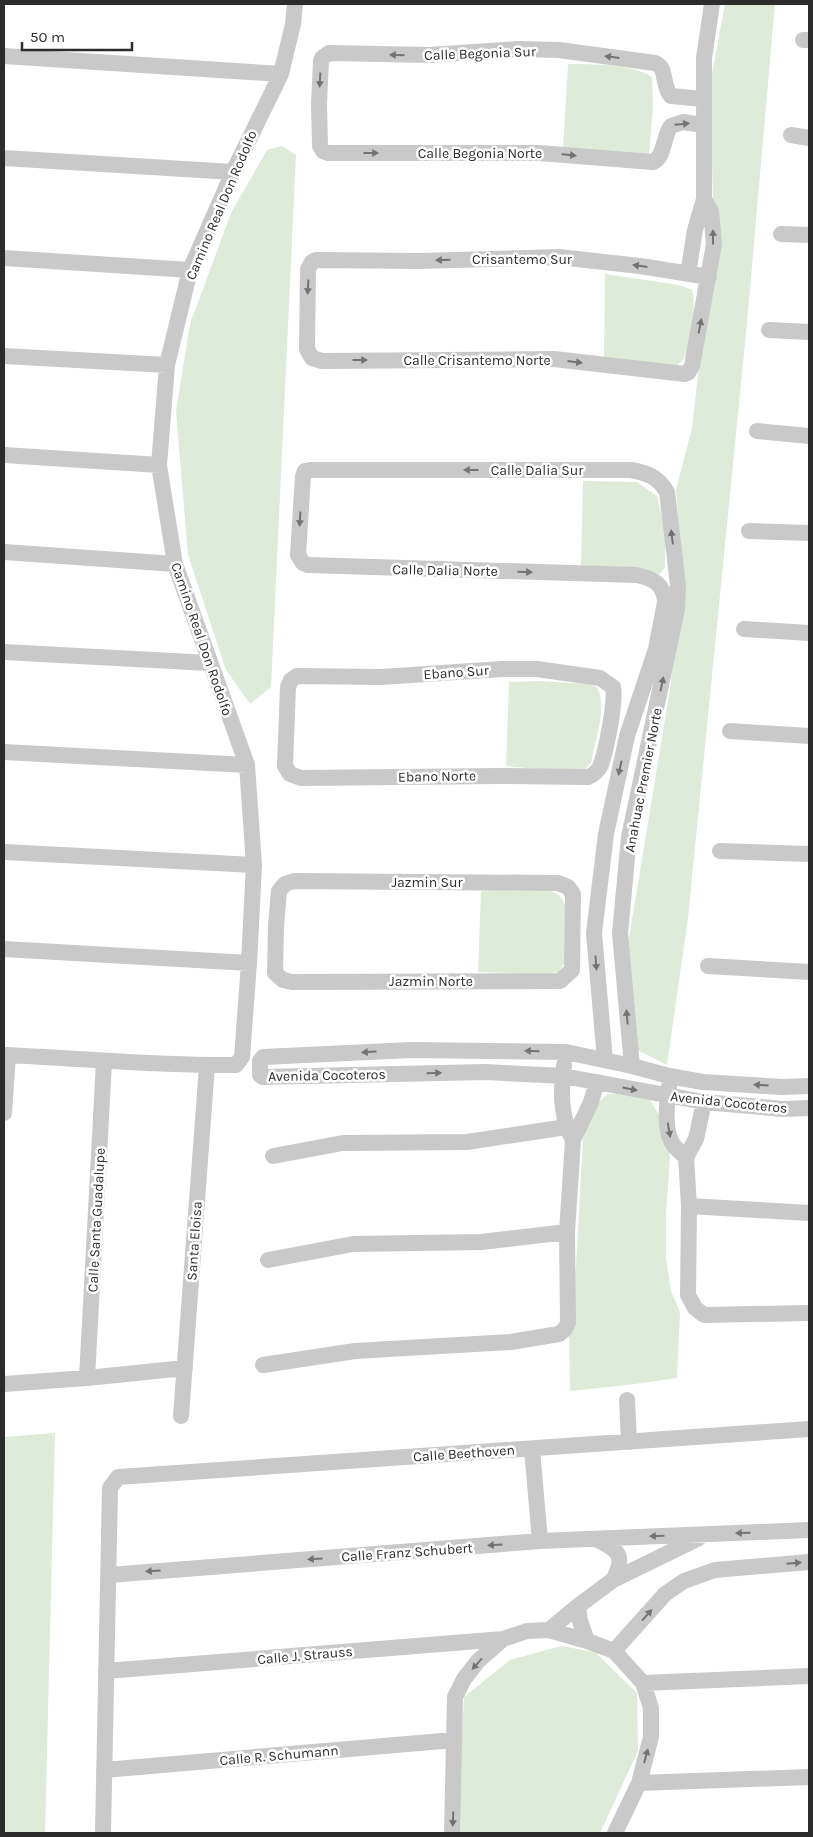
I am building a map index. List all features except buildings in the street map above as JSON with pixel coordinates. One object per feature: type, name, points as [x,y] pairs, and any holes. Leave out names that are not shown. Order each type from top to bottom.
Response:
[{"type":"street","name":"Camino Real Don Rodolfo","points":[[207,1066],[236,1065],[242,1057],[254,866],[247,765],[175,564],[159,465],[167,365],[190,270],[233,172],[281,74],[295,4]]},
{"type":"street","points":[[688,274],[695,230],[704,199],[704,58],[712,4]]},
{"type":"street","name":"Calle Begonia Sur","points":[[319,104],[321,61],[329,53],[430,55],[518,50],[559,50],[657,63],[662,69],[665,89],[671,96],[703,99]]},
{"type":"street","points":[[4,56],[281,74]]},
{"type":"street","name":"Calle Begonia Norte","points":[[319,104],[320,146],[323,151],[328,153],[539,153],[653,162],[658,160],[665,135],[671,126],[683,122],[704,126]]},
{"type":"street","points":[[791,135],[809,138]]},
{"type":"street","points":[[4,158],[233,172]]},
{"type":"street","points":[[704,199],[711,211],[713,228],[714,244],[709,277]]},
{"type":"street","points":[[781,234],[809,235]]},
{"type":"street","name":"Crisantemo Sur","points":[[306,314],[308,269],[312,262],[316,260],[389,261],[559,257],[640,266],[709,277]]},
{"type":"street","points":[[4,258],[190,270]]},
{"type":"street","name":"Calle Crisantemo Norte","points":[[306,314],[307,349],[312,358],[316,360],[554,359],[680,375],[688,373],[692,366],[709,277]]},
{"type":"street","points":[[769,330],[809,332]]},
{"type":"street","points":[[4,356],[167,365]]},
{"type":"street","points":[[757,431],[809,436]]},
{"type":"street","points":[[4,455],[159,465]]},
{"type":"street","name":"Calle Dalia Sur","points":[[305,472],[310,470],[631,470],[645,472],[662,483],[667,492],[678,585]]},
{"type":"street","name":"Calle Dalia Norte","points":[[305,472],[302,476],[298,555],[303,564],[313,567],[636,575],[655,580],[660,586],[678,585]]},
{"type":"street","points":[[749,531],[809,533]]},
{"type":"street","points":[[4,552],[175,564]]},
{"type":"street","name":"Anahuac Premier Norte","points":[[605,1060],[594,933],[606,834],[627,736],[677,609],[678,585]]},
{"type":"street","name":"Anahuac Premier Norte","points":[[632,1066],[620,933],[629,837],[650,739],[662,650],[665,602],[660,586]]},
{"type":"street","points":[[744,629],[809,634]]},
{"type":"street","points":[[4,652],[209,663]]},
{"type":"street","name":"Ebano Sur","points":[[286,722],[288,687],[291,680],[297,676],[381,677],[502,669],[536,669],[600,678],[613,687],[615,697],[607,735]]},
{"type":"street","name":"Ebano Norte","points":[[286,722],[285,766],[290,774],[301,778],[588,777],[594,775],[600,768],[607,735]]},
{"type":"street","points":[[730,731],[809,736]]},
{"type":"street","points":[[607,735],[650,739]]},
{"type":"street","points":[[4,752],[247,765]]},
{"type":"street","points":[[720,851],[809,854]]},
{"type":"street","points":[[4,852],[254,866]]},
{"type":"street","name":"Jazmin Sur","points":[[276,926],[279,891],[285,884],[294,881],[558,883],[568,887],[573,894],[574,931]]},
{"type":"street","name":"Jazmin Norte","points":[[276,926],[275,972],[283,980],[292,982],[560,981],[572,970],[574,931]]},
{"type":"street","points":[[574,931],[620,933]]},
{"type":"street","points":[[4,949],[249,963]]},
{"type":"street","points":[[708,966],[809,972]]},
{"type":"street","name":"Avenida Cocoteros","points":[[809,1086],[782,1087],[703,1082],[566,1052],[411,1050],[263,1058],[260,1060],[260,1074],[263,1077],[485,1072],[563,1076],[704,1102],[783,1109],[809,1108]]},
{"type":"street","points":[[566,1052],[563,1076],[563,1115],[573,1132]]},
{"type":"street","points":[[4,1112],[6,1055],[104,1062],[207,1066]]},
{"type":"street","name":"Calle Santa Guadalupe","points":[[87,1378],[104,1062]]},
{"type":"street","name":"Santa Eloisa","points":[[181,1416],[207,1066]]},
{"type":"street","points":[[669,1076],[669,1135],[674,1145],[686,1157]]},
{"type":"street","points":[[263,1365],[356,1351],[511,1342],[559,1334],[565,1330],[568,1324],[567,1232],[573,1132],[597,1082]]},
{"type":"street","points":[[704,1102],[696,1139],[686,1157],[689,1206],[688,1295],[694,1308],[704,1315],[809,1313]]},
{"type":"street","points":[[273,1156],[343,1144],[467,1142],[573,1132]]},
{"type":"street","points":[[689,1206],[809,1213]]},
{"type":"street","points":[[268,1260],[353,1244],[481,1242],[567,1232]]},
{"type":"street","points":[[4,1384],[185,1368]]},
{"type":"street","points":[[627,1400],[629,1442]]},
{"type":"street","name":"Calle Beethoven","points":[[109,1575],[110,1488],[118,1476],[809,1430]]},
{"type":"street","points":[[532,1449],[540,1541]]},
{"type":"street","name":"Calle Franz Schubert","points":[[109,1575],[540,1541],[809,1530]]},
{"type":"street","points":[[550,1630],[613,1580],[706,1535]]},
{"type":"street","points":[[596,1538],[616,1550],[619,1556],[619,1570],[613,1580]]},
{"type":"street","points":[[614,1651],[665,1594],[684,1581],[714,1570],[809,1562]]},
{"type":"street","points":[[103,1833],[109,1575]]},
{"type":"street","points":[[578,1606],[580,1621],[587,1641]]},
{"type":"street","points":[[452,1833],[455,1697],[464,1679],[478,1661],[503,1639],[527,1631],[550,1630],[614,1651],[643,1683],[651,1708],[652,1737],[639,1783],[615,1833]]},
{"type":"street","name":"Calle J. Strauss","points":[[106,1671],[503,1639]]},
{"type":"street","points":[[643,1683],[809,1676]]},
{"type":"street","name":"Calle R. Schumann","points":[[104,1770],[454,1740]]},
{"type":"street","points":[[639,1783],[809,1777]]},
{"type":"green space","points":[[725,4],[775,4],[747,323],[688,918],[667,1065],[637,1050],[626,956],[670,689],[683,577],[676,490],[692,428],[714,235],[710,85]]},
{"type":"green space","points":[[568,64],[623,67],[634,69],[652,77],[653,108],[649,154],[563,148]]},
{"type":"green space","points":[[282,146],[296,155],[271,687],[250,704],[226,670],[188,555],[176,411],[190,324],[231,213],[267,150]]},
{"type":"green space","points":[[605,274],[679,285],[692,290],[694,313],[691,332],[684,357],[678,365],[651,367],[604,357]]},
{"type":"green space","points":[[583,481],[637,482],[657,496],[665,531],[665,567],[660,574],[581,565]]},
{"type":"green space","points":[[540,681],[588,684],[597,687],[601,704],[600,724],[591,763],[585,769],[575,772],[506,766],[509,682]]},
{"type":"green space","points":[[549,890],[560,896],[565,905],[565,962],[559,972],[545,974],[478,972],[481,891]]},
{"type":"green space","points":[[608,1094],[650,1100],[664,1123],[670,1158],[666,1213],[666,1258],[671,1291],[680,1312],[677,1378],[570,1391],[569,1333],[576,1266],[583,1139],[594,1106]]},
{"type":"green space","points":[[55,1433],[45,1833],[4,1833],[4,1437]]},
{"type":"green space","points":[[561,1646],[595,1652],[637,1693],[638,1751],[600,1833],[457,1833],[464,1697],[510,1660]]}]
